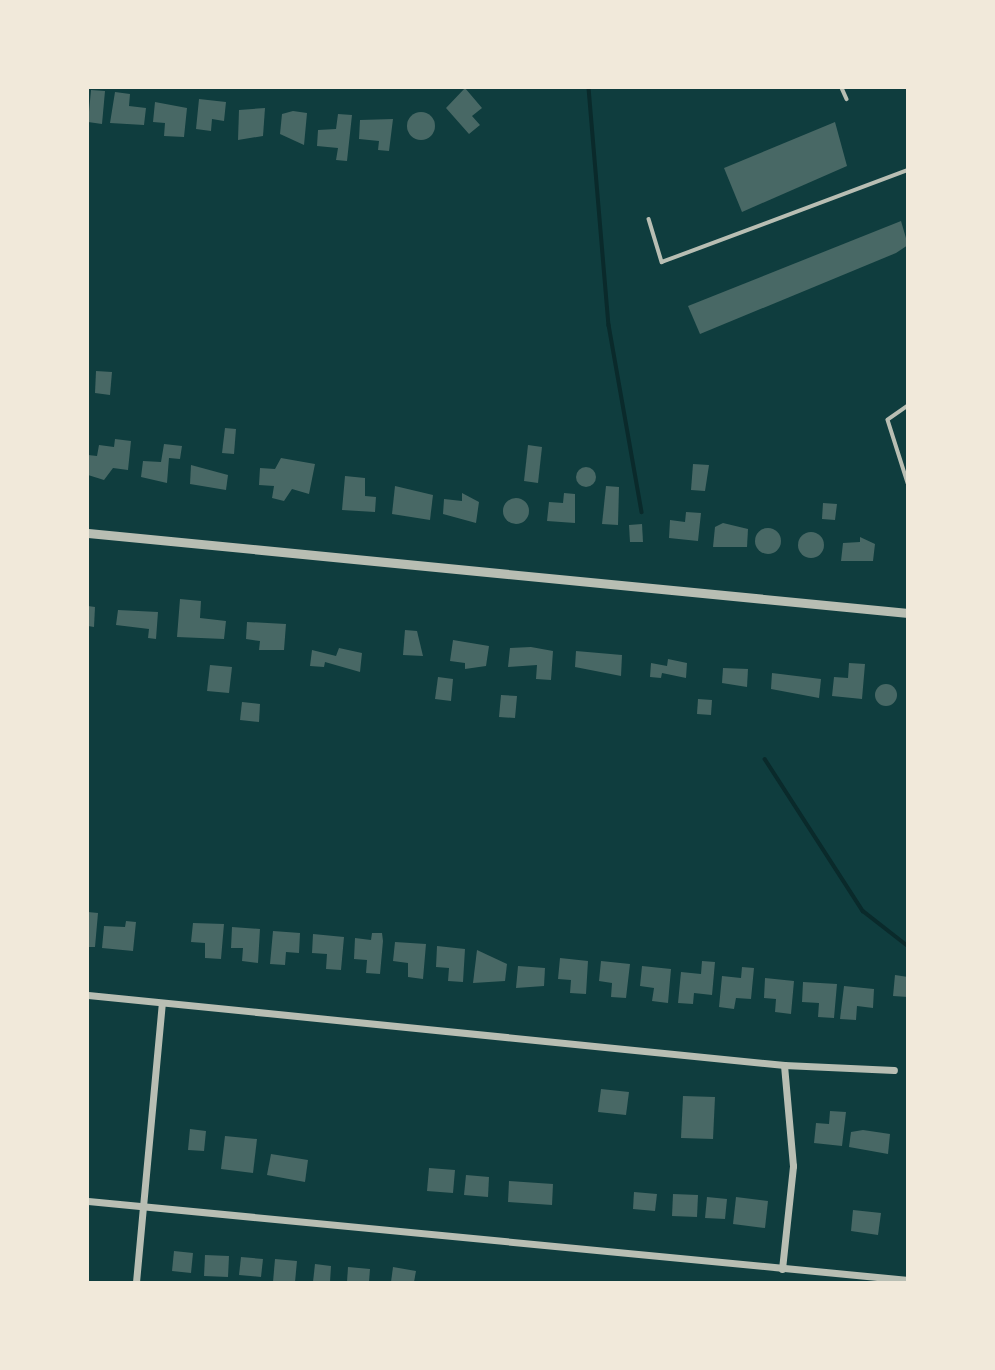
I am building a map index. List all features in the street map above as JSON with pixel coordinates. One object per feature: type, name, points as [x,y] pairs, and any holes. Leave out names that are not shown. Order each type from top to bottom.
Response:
[{"type":"street","points":[[88,533],[908,613]]},
{"type":"street","points":[[88,995],[784,1065],[894,1070]]},
{"type":"street","points":[[136,1283],[162,1003]]},
{"type":"street","points":[[782,1269],[793,1166],[784,1065]]},
{"type":"street","points":[[88,1200],[908,1280]]},
{"type":"lane","points":[[842,88],[847,99]]},
{"type":"lane","points":[[649,219],[662,262],[908,170]]},
{"type":"lane","points":[[908,405],[888,420],[908,483]]},
{"type":"building","points":[[465,88],[482,108],[472,116],[480,125],[469,134],[446,108]]},
{"type":"building","points":[[91,90],[105,91],[102,124],[88,122]]},
{"type":"building","points":[[115,92],[130,94],[129,106],[146,108],[144,125],[110,123]]},
{"type":"building","points":[[199,99],[226,102],[224,121],[212,119],[211,131],[196,129]]},
{"type":"building","points":[[155,102],[187,108],[184,137],[164,136],[165,123],[153,122]]},
{"type":"building","points":[[265,108],[263,136],[238,140],[239,110]]},
{"type":"building","points":[[293,111],[307,113],[304,145],[280,134],[282,114]]},
{"type":"building","points":[[421,112],[431,116],[435,126],[431,136],[421,140],[411,136],[407,126],[411,116]]},
{"type":"building","points":[[338,114],[352,115],[347,161],[336,160],[338,148],[317,146],[318,130],[336,129]]},
{"type":"building","points":[[393,119],[389,151],[378,150],[379,141],[359,139],[360,120]]},
{"type":"building","points":[[835,122],[847,166],[742,212],[724,168]]},
{"type":"building","points":[[901,221],[908,245],[896,253],[700,334],[688,306]]},
{"type":"building","points":[[96,371],[112,372],[110,395],[95,393]]},
{"type":"building","points":[[225,428],[236,429],[234,454],[222,453]]},
{"type":"building","points":[[115,439],[131,441],[128,470],[113,468],[104,480],[88,475],[88,455],[97,456],[99,445],[114,447]]},
{"type":"building","points":[[164,444],[182,446],[180,459],[169,458],[167,483],[141,477],[143,461],[161,462]]},
{"type":"building","points":[[528,445],[542,447],[538,483],[524,481]]},
{"type":"building","points":[[281,458],[315,464],[309,494],[292,489],[284,501],[272,498],[274,486],[259,485],[260,468],[275,469]]},
{"type":"building","points":[[693,464],[709,465],[705,491],[691,490]]},
{"type":"building","points":[[191,465],[228,475],[226,490],[190,484]]},
{"type":"building","points":[[586,467],[593,470],[596,477],[593,484],[586,487],[579,484],[576,477],[579,470]]},
{"type":"building","points":[[345,476],[365,478],[365,496],[376,497],[375,512],[342,510]]},
{"type":"building","points":[[395,486],[433,495],[430,520],[392,514]]},
{"type":"building","points":[[606,486],[619,487],[618,525],[602,524]]},
{"type":"building","points":[[462,493],[479,502],[476,523],[443,514],[444,499],[462,501]]},
{"type":"building","points":[[564,493],[575,494],[575,523],[547,521],[549,502],[563,503]]},
{"type":"building","points":[[516,498],[525,502],[529,511],[525,520],[516,524],[507,520],[503,511],[507,502]]},
{"type":"building","points":[[823,503],[837,504],[835,520],[822,519]]},
{"type":"building","points":[[686,512],[701,513],[698,541],[669,538],[670,520],[685,522]]},
{"type":"building","points":[[723,523],[748,529],[747,547],[713,547],[715,527]]},
{"type":"building","points":[[642,524],[643,542],[630,542],[629,525]]},
{"type":"building","points":[[768,528],[777,532],[781,541],[777,550],[768,554],[759,550],[755,541],[759,532]]},
{"type":"building","points":[[811,532],[820,536],[824,545],[820,554],[811,558],[802,554],[798,545],[802,536]]},
{"type":"building","points":[[860,537],[875,544],[873,561],[841,561],[843,543],[860,542]]},
{"type":"building","points":[[180,599],[201,601],[200,618],[226,621],[224,639],[177,637]]},
{"type":"building","points":[[88,606],[95,607],[94,627],[88,626]]},
{"type":"building","points":[[118,610],[158,612],[156,639],[148,638],[149,629],[116,625]]},
{"type":"building","points":[[247,622],[286,624],[284,650],[259,650],[260,641],[246,639]]},
{"type":"building","points":[[405,630],[417,631],[423,656],[403,655]]},
{"type":"building","points":[[453,640],[489,646],[486,666],[465,669],[465,663],[450,661]]},
{"type":"building","points":[[531,647],[553,651],[551,680],[536,679],[537,665],[508,667],[510,648]]},
{"type":"building","points":[[339,648],[362,653],[360,672],[325,662],[324,667],[310,666],[312,650],[336,656]]},
{"type":"building","points":[[576,651],[622,655],[621,676],[575,667]]},
{"type":"building","points":[[668,659],[687,663],[686,678],[662,673],[661,678],[650,677],[651,663],[667,666]]},
{"type":"building","points":[[849,663],[865,664],[862,699],[832,696],[834,677],[848,678]]},
{"type":"building","points":[[210,665],[232,667],[229,693],[207,691]]},
{"type":"building","points":[[723,668],[748,669],[747,687],[722,683]]},
{"type":"building","points":[[772,673],[821,679],[819,698],[771,689]]},
{"type":"building","points":[[438,677],[453,679],[451,701],[435,699]]},
{"type":"building","points":[[886,684],[894,687],[897,695],[894,703],[886,706],[878,703],[875,695],[878,687]]},
{"type":"building","points":[[501,695],[517,696],[515,718],[499,717]]},
{"type":"building","points":[[698,699],[712,700],[711,715],[697,714]]},
{"type":"building","points":[[242,702],[260,704],[259,722],[240,720]]},
{"type":"building","points":[[88,912],[98,913],[95,947],[88,947]]},
{"type":"building","points":[[126,921],[136,922],[133,951],[102,948],[104,926],[125,927]]},
{"type":"building","points":[[193,923],[224,924],[221,959],[205,958],[205,943],[191,942]]},
{"type":"building","points":[[232,927],[260,929],[258,963],[242,961],[243,948],[231,948]]},
{"type":"building","points":[[273,931],[300,933],[299,953],[286,952],[285,965],[270,964]]},
{"type":"building","points":[[372,933],[382,933],[380,974],[366,973],[367,960],[354,959],[355,938],[371,940]]},
{"type":"building","points":[[313,934],[344,937],[341,970],[326,969],[327,954],[312,953]]},
{"type":"building","points":[[395,942],[426,944],[423,979],[408,977],[408,963],[393,961]]},
{"type":"building","points":[[437,946],[465,949],[463,982],[448,981],[449,968],[436,967]]},
{"type":"building","points":[[477,950],[507,964],[505,981],[473,983]]},
{"type":"building","points":[[560,958],[588,961],[586,994],[570,993],[571,980],[558,979]]},
{"type":"building","points":[[601,961],[630,964],[626,998],[611,997],[612,983],[599,981]]},
{"type":"building","points":[[702,961],[715,962],[712,995],[694,993],[693,1004],[678,1003],[681,972],[701,974]]},
{"type":"building","points":[[518,966],[545,968],[544,986],[516,988]]},
{"type":"building","points":[[642,966],[671,969],[668,1003],[652,1001],[654,988],[640,986]]},
{"type":"building","points":[[742,967],[754,968],[751,999],[736,998],[734,1009],[719,1007],[722,976],[741,978]]},
{"type":"building","points":[[895,975],[908,977],[908,997],[893,996]]},
{"type":"building","points":[[765,978],[794,981],[791,1014],[775,1012],[776,999],[764,998]]},
{"type":"building","points":[[803,982],[837,984],[834,1018],[818,1017],[819,1003],[802,1002]]},
{"type":"building","points":[[844,986],[874,989],[873,1008],[857,1006],[856,1020],[840,1019]]},
{"type":"building","points":[[601,1089],[629,1092],[626,1115],[598,1112]]},
{"type":"building","points":[[683,1096],[715,1097],[713,1139],[681,1138]]},
{"type":"building","points":[[830,1111],[846,1112],[842,1146],[814,1143],[816,1123],[829,1124]]},
{"type":"building","points":[[190,1129],[206,1131],[204,1151],[188,1150]]},
{"type":"building","points":[[863,1130],[890,1134],[888,1154],[849,1147],[851,1132]]},
{"type":"building","points":[[225,1136],[257,1139],[253,1173],[221,1169]]},
{"type":"building","points":[[271,1154],[308,1160],[305,1182],[267,1175]]},
{"type":"building","points":[[429,1168],[455,1170],[453,1193],[427,1191]]},
{"type":"building","points":[[466,1175],[489,1177],[488,1197],[464,1195]]},
{"type":"building","points":[[509,1181],[553,1184],[552,1205],[508,1202]]},
{"type":"building","points":[[634,1192],[657,1194],[655,1211],[633,1209]]},
{"type":"building","points":[[673,1194],[698,1195],[697,1217],[672,1216]]},
{"type":"building","points":[[707,1197],[727,1199],[725,1219],[705,1218]]},
{"type":"building","points":[[736,1197],[768,1201],[765,1228],[733,1224]]},
{"type":"building","points":[[853,1210],[881,1213],[878,1235],[851,1231]]},
{"type":"building","points":[[174,1251],[193,1253],[191,1273],[172,1271]]},
{"type":"building","points":[[205,1255],[229,1256],[228,1277],[204,1276]]},
{"type":"building","points":[[241,1257],[263,1259],[261,1277],[239,1275]]},
{"type":"building","points":[[275,1259],[297,1261],[295,1282],[273,1282]]},
{"type":"building","points":[[315,1264],[331,1266],[330,1282],[313,1282]]},
{"type":"building","points":[[348,1267],[370,1269],[369,1282],[347,1282]]},
{"type":"building","points":[[393,1267],[416,1271],[414,1282],[391,1282]]},
{"type":"waterway","points":[[589,88],[609,325],[642,512]]},
{"type":"waterway","points":[[765,759],[863,911],[908,946]]}]
